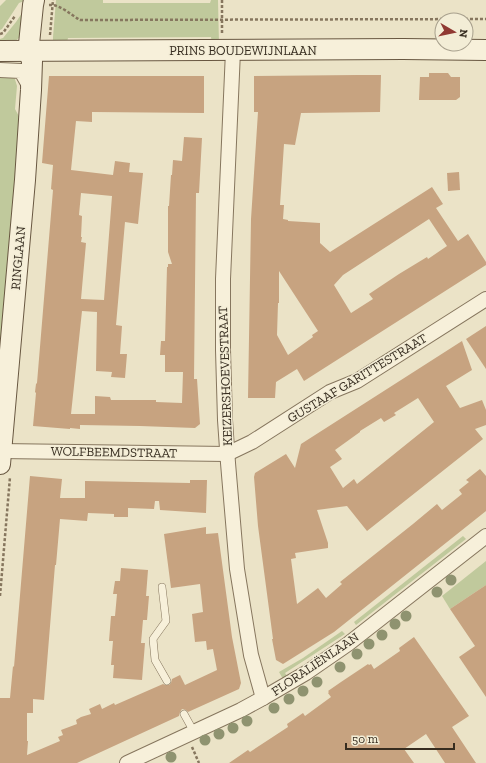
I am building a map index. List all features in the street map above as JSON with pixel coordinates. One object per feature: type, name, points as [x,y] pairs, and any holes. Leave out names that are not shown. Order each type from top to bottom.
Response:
[{"type":"main road","name":"RINGLAAN","points":[[0,455],[2,417],[25,180],[31,90],[32,61],[29,52],[31,28],[41,3]]},
{"type":"main road","name":"PRINS BOUDEWIJNLAAN","points":[[0,51],[486,50]]},
{"type":"street","name":"KEIZERSHOEVESTRAAT","points":[[228,51],[222,350],[227,454],[237,569],[251,655],[263,698]]},
{"type":"street","points":[[0,70],[22,71],[31,90]]},
{"type":"street","name":"GUSTAAF GARITTESTRAAT","points":[[227,454],[252,442],[330,392],[357,381],[486,299]]},
{"type":"street","name":"WOLFBEEMDSTRAAT","points":[[0,455],[227,454]]},
{"type":"street","name":"FLORALIËNLAAN","points":[[127,763],[241,710],[306,673],[348,644],[486,536]]},
{"type":"lane","points":[[162,587],[166,621],[153,639],[155,660],[167,682]]},
{"type":"lane","points":[[184,714],[194,732]]},
{"type":"path","points":[[222,0],[222,20],[228,51]]},
{"type":"path","points":[[41,3],[59,7],[80,20],[486,19]]},
{"type":"green space","points":[[6,0],[24,1],[19,3],[0,30],[0,6]]},
{"type":"green space","points":[[56,0],[103,0],[103,3],[210,3],[211,0],[218,0],[219,44],[212,44],[211,37],[68,38],[67,42],[55,41],[53,40],[53,37]]},
{"type":"green space","points":[[22,13],[22,35],[12,44],[4,44],[0,41],[0,39],[3,38]]},
{"type":"green space","points":[[0,76],[14,76],[17,86],[15,109],[22,122],[0,362]]},
{"type":"green space","points":[[463,536],[466,539],[356,625],[354,622]]},
{"type":"green space","points":[[486,561],[486,585],[450,609],[442,596]]},
{"type":"green space","points":[[342,631],[345,634],[285,673],[287,676],[283,679],[279,672],[303,658]]},
{"type":"building","points":[[429,73],[448,73],[451,77],[460,77],[460,97],[456,100],[419,100],[420,77],[429,77]]},
{"type":"building","points":[[381,75],[380,112],[301,113],[295,145],[284,144],[280,205],[284,205],[283,219],[288,221],[320,223],[320,243],[330,252],[432,187],[443,204],[436,208],[458,241],[468,234],[486,262],[486,265],[304,381],[297,369],[276,382],[275,398],[248,398],[251,219],[258,112],[254,112],[254,76]],"holes":[[[429,219],[447,246],[428,259],[427,257],[399,274],[369,294],[373,299],[351,313],[334,285],[343,275]],[[279,271],[318,331],[312,335],[313,337],[288,355],[277,335]]]},
{"type":"building","points":[[49,76],[204,76],[204,113],[92,112],[92,122],[76,121],[71,170],[113,175],[115,161],[130,163],[129,172],[143,173],[138,224],[125,222],[116,325],[122,326],[120,354],[127,354],[125,378],[111,377],[112,372],[96,371],[97,312],[82,311],[71,414],[95,414],[95,396],[110,397],[111,400],[156,400],[156,402],[182,403],[183,372],[165,372],[165,355],[160,355],[161,341],[165,341],[167,267],[168,264],[172,264],[168,252],[168,206],[173,160],[182,161],[184,137],[202,138],[199,193],[196,193],[194,379],[197,379],[200,424],[195,428],[80,425],[80,429],[70,429],[33,426],[53,190],[51,189],[53,165],[42,163]],"holes":[[[81,193],[112,196],[104,300],[81,299],[86,243],[81,242],[82,216],[79,215]]]},
{"type":"building","points":[[459,172],[460,190],[448,191],[447,173]]},
{"type":"building","points":[[486,326],[486,369],[466,339]]},
{"type":"building","points":[[462,341],[472,370],[446,386],[460,408],[482,400],[486,410],[486,425],[475,429],[483,439],[367,531],[347,506],[317,510],[328,543],[328,548],[295,553],[296,558],[291,559],[297,604],[318,588],[326,598],[342,584],[340,582],[437,504],[442,510],[462,494],[459,490],[469,482],[466,480],[480,469],[486,476],[486,511],[334,632],[283,664],[276,660],[272,639],[258,526],[254,477],[255,473],[286,454],[295,468],[301,444]],"holes":[[[418,398],[434,422],[357,484],[354,479],[343,488],[330,467],[342,459],[335,450],[360,431],[381,418],[384,422],[396,415],[394,413]]]},
{"type":"building","points":[[30,476],[62,479],[60,498],[85,498],[85,481],[190,483],[190,480],[207,480],[206,513],[160,510],[159,501],[155,501],[154,509],[128,508],[128,517],[114,517],[114,514],[88,513],[87,521],[60,519],[44,700],[33,699],[33,713],[27,713],[27,755],[60,741],[58,737],[63,735],[61,730],[77,724],[76,720],[91,714],[89,709],[100,704],[102,709],[114,703],[115,705],[163,684],[169,685],[172,679],[180,675],[185,685],[217,670],[213,649],[207,650],[206,641],[195,642],[192,614],[203,612],[200,584],[171,588],[164,534],[206,527],[206,534],[218,533],[232,637],[241,683],[239,689],[188,712],[182,709],[179,716],[77,763],[0,763],[0,698],[10,698],[13,666],[14,667]]},
{"type":"building","points":[[121,568],[148,570],[146,596],[149,596],[147,620],[143,620],[141,643],[145,643],[142,680],[113,678],[114,665],[111,665],[113,641],[109,641],[111,616],[115,616],[117,594],[113,594],[115,581],[120,581]]},
{"type":"building","points":[[486,585],[486,697],[459,657],[475,646],[450,609]]},
{"type":"building","points":[[414,637],[469,716],[452,727],[476,763],[445,763],[426,734],[404,749],[414,763],[229,763],[248,750],[250,752],[288,727],[287,724],[303,713],[305,716],[331,697],[328,691],[368,664],[371,664],[374,669],[400,651],[399,648]]}]
